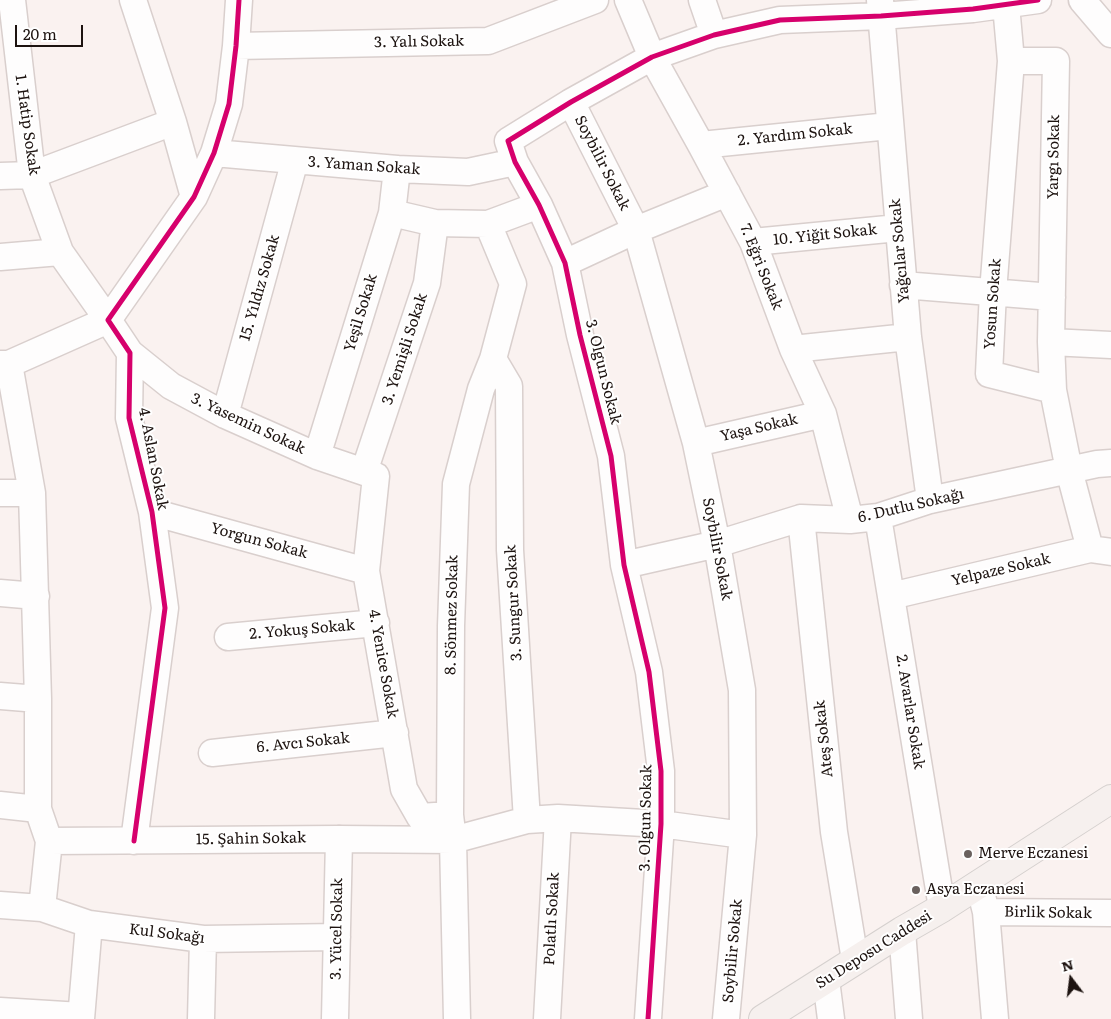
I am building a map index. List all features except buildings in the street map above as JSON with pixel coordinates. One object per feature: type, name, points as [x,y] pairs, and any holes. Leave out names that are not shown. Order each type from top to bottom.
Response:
[{"type":"main road","name":"Su Deposu Caddesi","points":[[763,1019],[1111,800]]},
{"type":"street","name":"1. Hatip Sokak","points":[[12,0],[12,103],[32,175],[60,252],[108,320]]},
{"type":"street","points":[[133,0],[173,122],[194,197]]},
{"type":"street","points":[[42,908],[48,842],[38,809],[38,699],[32,493],[5,364],[108,320],[194,197],[214,152],[228,104],[236,46],[239,0]]},
{"type":"street","name":"3. Yalı Sokak","points":[[236,46],[488,41],[568,4],[595,0]]},
{"type":"street","name":"7. Eğri Sokak","points":[[628,0],[652,58],[702,145],[753,242],[793,350],[823,414],[850,520]]},
{"type":"street","points":[[702,0],[714,35]]},
{"type":"street","name":"3. Olgun Sokak","points":[[648,1019],[661,824],[661,771],[648,672],[624,566],[611,456],[580,335],[565,263],[538,205],[515,162],[508,140],[571,102],[652,58],[779,10],[973,4],[1006,5],[1038,0]]},
{"type":"street","points":[[1082,0],[1111,34]]},
{"type":"street","name":"Yosun Sokak","points":[[1006,5],[1011,61],[993,292],[989,374],[1052,390]]},
{"type":"street","name":"Yağcılar Sokak","points":[[880,8],[908,337],[930,500]]},
{"type":"street","name":"Yargı Sokak","points":[[1011,61],[1056,62],[1051,342],[1052,390]]},
{"type":"street","name":"Soybilir Sokak","points":[[571,102],[636,230],[696,443],[717,544],[742,690],[743,835],[726,1019]]},
{"type":"street","points":[[0,176],[32,175],[173,122]]},
{"type":"street","name":"2. Yardım Sokak","points":[[702,145],[889,126]]},
{"type":"street","name":"3. Yaman Sokak","points":[[214,152],[397,170],[468,172],[515,162]]},
{"type":"street","name":"15. Yıldız Sokak","points":[[225,415],[295,160]]},
{"type":"street","name":"Yeşil Sokak","points":[[317,456],[392,213],[397,170]]},
{"type":"street","points":[[565,263],[636,230],[727,193]]},
{"type":"street","points":[[392,213],[435,223],[488,224],[538,205]]},
{"type":"street","name":"3. Yemişli Sokak","points":[[370,474],[427,283],[435,223]]},
{"type":"street","name":"8. Sönmez Sokak","points":[[457,1019],[452,827],[451,626],[456,484],[513,284],[488,224]]},
{"type":"street","name":"10. Yiğit Sokak","points":[[753,242],[898,228]]},
{"type":"street","points":[[0,257],[60,252]]},
{"type":"street","points":[[903,285],[1052,297]]},
{"type":"street","points":[[108,320],[130,353]]},
{"type":"street","points":[[793,350],[908,337]]},
{"type":"street","points":[[1051,342],[1111,345]]},
{"type":"street","name":"3. Yasemin Sokak","points":[[130,353],[170,386],[225,415],[317,456],[370,474]]},
{"type":"street","name":"4. Aslan Sokak","points":[[130,353],[129,418],[152,512],[166,608],[134,841]]},
{"type":"street","name":"3. Sungur Sokak","points":[[493,359],[509,386],[510,550],[527,820]]},
{"type":"street","points":[[1052,390],[1069,470],[1100,551]]},
{"type":"street","name":"Yaşa Sokak","points":[[696,443],[823,414]]},
{"type":"street","name":"6. Dutlu Sokağı","points":[[624,566],[717,544],[801,518],[850,520],[878,517],[930,500],[1069,470],[1111,463]]},
{"type":"street","name":"4. Yenice Sokak","points":[[370,474],[366,571],[404,789],[420,817],[452,827]]},
{"type":"street","points":[[0,493],[32,493]]},
{"type":"street","name":"Yorgun Sokak","points":[[152,512],[366,571]]},
{"type":"street","name":"2. Avarlar Sokak","points":[[878,517],[942,908]]},
{"type":"street","name":"Ateş Sokak","points":[[801,518],[834,832],[855,960]]},
{"type":"street","name":"Yelpaze Sokak","points":[[890,596],[1100,551]]},
{"type":"street","points":[[0,593],[36,596]]},
{"type":"street","name":"2. Yokuş Sokak","points":[[228,637],[376,623]]},
{"type":"street","points":[[0,696],[38,699]]},
{"type":"street","name":"6. Avcı Sokak","points":[[212,754],[395,733]]},
{"type":"street","points":[[0,805],[38,809]]},
{"type":"street","points":[[452,827],[558,818],[661,824],[743,835]]},
{"type":"street","name":"Polatlı Sokak","points":[[547,1019],[558,818]]},
{"type":"street","name":"15. Şahin Sokak","points":[[48,842],[339,839],[452,827]]},
{"type":"street","name":"3. Yücel Sokak","points":[[335,1019],[339,839]]},
{"type":"street","points":[[979,884],[986,912],[995,1019]]},
{"type":"street","name":"Kul Sokağı","points":[[0,905],[42,908],[89,924],[203,939],[337,937]]},
{"type":"street","name":"Birlik Sokak","points":[[986,912],[1111,913]]},
{"type":"street","points":[[0,1011],[81,1018],[89,924]]},
{"type":"street","points":[[902,931],[909,1019]]},
{"type":"street","points":[[201,1019],[203,939]]},
{"type":"street","points":[[826,980],[831,1019]]},
{"type":"cycle path","points":[[134,841],[165,608],[152,512],[129,418],[130,353],[108,320],[194,197],[214,153],[229,104],[239,0]]},
{"type":"cycle path","points":[[648,1019],[661,824],[661,771],[649,672],[624,565],[611,456],[580,335],[565,263],[539,205],[515,162],[508,141],[571,102],[652,57],[714,35],[780,20],[881,16],[973,9],[1038,0]]},
{"type":"place","name":"Merve Eczanesi","points":[[968,854]]},
{"type":"place","name":"Asya Eczanesi","points":[[916,890]]}]
